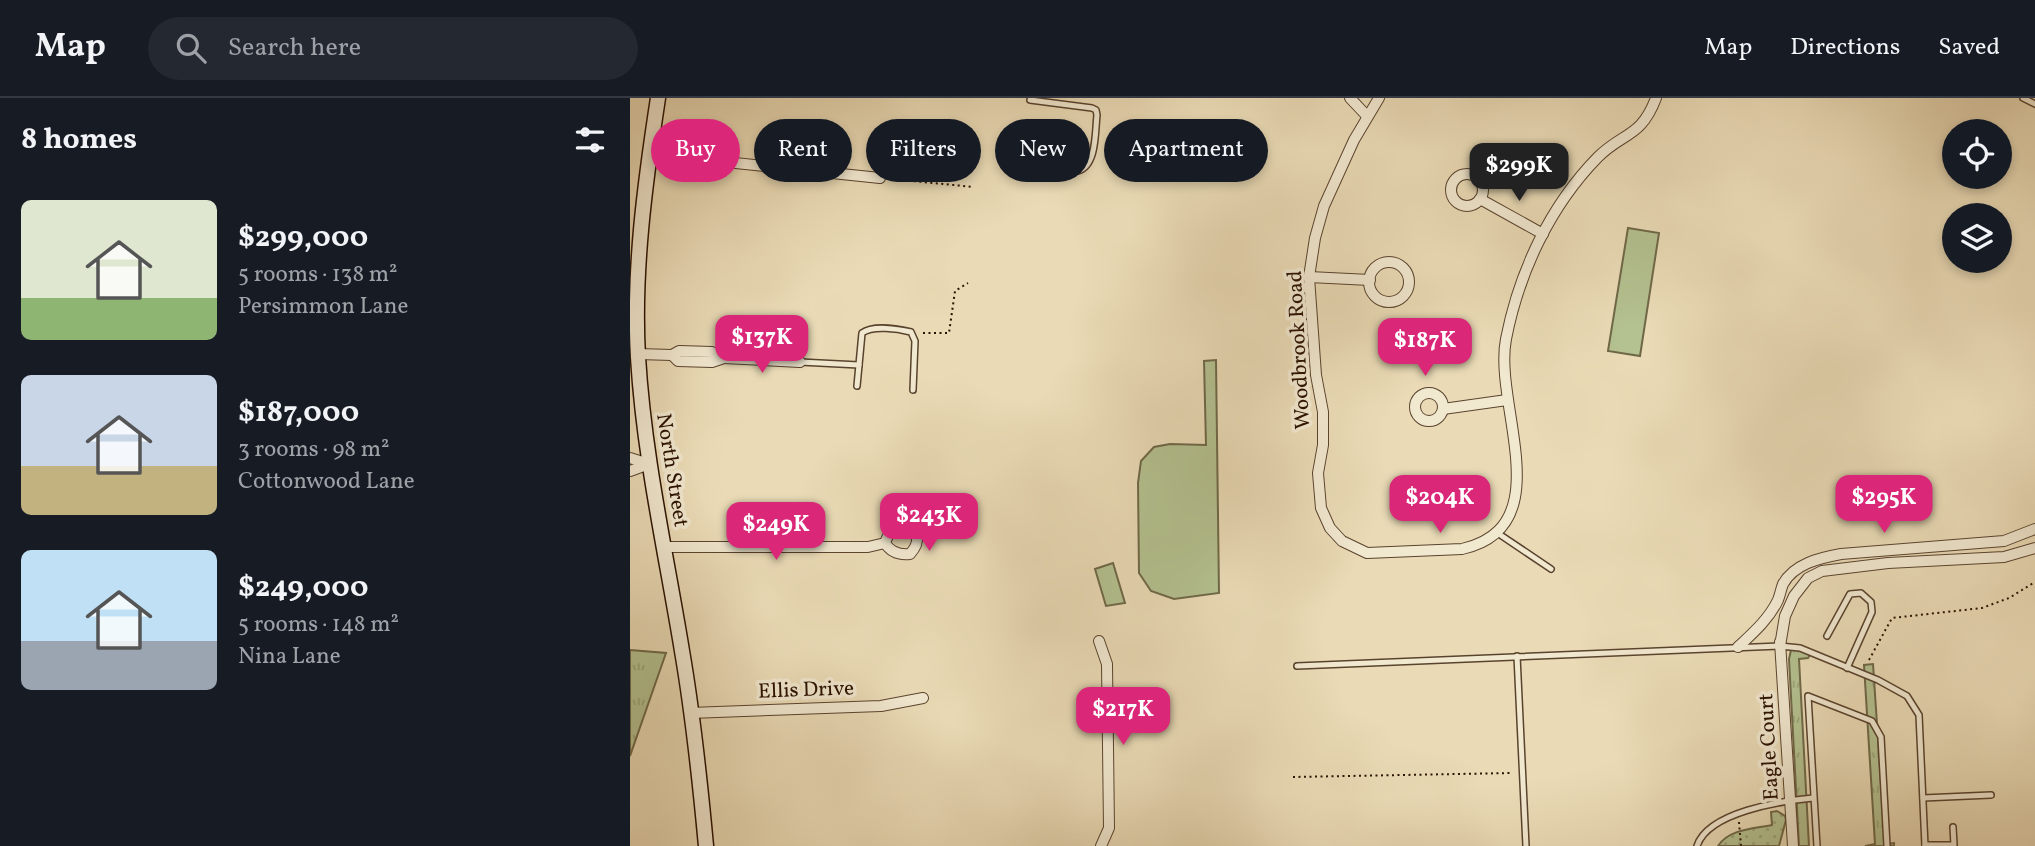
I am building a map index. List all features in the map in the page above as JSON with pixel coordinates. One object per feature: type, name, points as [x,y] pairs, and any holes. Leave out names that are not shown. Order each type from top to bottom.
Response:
[{"type":"main road","name":"North Street","points":[[658,98],[638,260],[638,355],[649,464],[683,652],[706,846]]},
{"type":"street","points":[[1350,98],[1367,116]]},
{"type":"street","name":"Woodbrook Road","points":[[1379,98],[1354,139],[1324,206],[1315,238],[1309,277],[1316,375],[1323,412],[1323,445],[1318,473],[1321,508],[1330,528],[1342,541],[1367,553],[1462,550],[1475,546],[1496,532],[1516,501],[1518,482],[1507,400],[1505,344],[1519,287],[1543,234],[1581,177],[1600,155],[1645,122],[1657,98]]},
{"type":"street","points":[[649,154],[866,177]]},
{"type":"street","points":[[1480,199],[1543,234]]},
{"type":"street","points":[[1394,263],[1405,271],[1409,283],[1405,295],[1388,302],[1372,292],[1370,280],[1372,273],[1381,264],[1394,263]]},
{"type":"street","points":[[1309,277],[1370,280]]},
{"type":"street","points":[[638,355],[672,355],[678,361],[712,362],[724,358],[800,362]]},
{"type":"street","points":[[1444,409],[1507,400]]},
{"type":"street","points":[[630,458],[649,464]]},
{"type":"street","points":[[630,471],[649,464]]},
{"type":"street","points":[[1738,647],[1765,619],[1778,599],[1784,582],[1795,570],[1821,557],[2004,541],[2035,529]]},
{"type":"street","points":[[663,547],[868,547],[886,543]]},
{"type":"street","name":"Eagle Court","points":[[1780,646],[1785,616],[1794,596],[1808,578],[1822,571],[1888,563],[2004,557],[2035,548]]},
{"type":"street","name":"Eagle Court","points":[[1778,599],[1793,846]]},
{"type":"street","points":[[1100,641],[1107,664],[1109,828],[1101,846]]},
{"type":"street","name":"Ellis Drive","points":[[690,713],[881,706],[923,698]]},
{"type":"lane","points":[[2023,98],[2035,104]]},
{"type":"lane","points":[[1030,100],[1096,110],[1090,160]]},
{"type":"lane","points":[[857,386],[862,333],[868,329],[911,332],[915,341],[913,390]]},
{"type":"lane","points":[[800,362],[859,365]]},
{"type":"lane","points":[[1496,532],[1551,569]]},
{"type":"lane","points":[[1827,636],[1850,594],[1861,593],[1871,602],[1872,612],[1847,668]]},
{"type":"lane","points":[[1297,666],[1738,647],[1800,648],[1878,680],[1907,696],[1919,715],[1925,846],[1954,845],[1952,827]]},
{"type":"lane","points":[[1517,656],[1526,846]]},
{"type":"lane","points":[[1817,846],[1808,695],[1872,721],[1881,737],[1887,846]]},
{"type":"lane","points":[[1923,798],[1992,795]]},
{"type":"lane","points":[[1697,846],[1708,828],[1739,814],[1790,800],[1813,798]]},
{"type":"path","points":[[922,182],[974,187]]},
{"type":"path","points":[[911,332],[949,333],[955,291],[968,284]]},
{"type":"path","points":[[1869,660],[1892,618],[1982,608],[2010,598],[2035,582]]},
{"type":"path","points":[[1293,777],[1522,773]]},
{"type":"path","points":[[1739,814],[1741,846]]},
{"type":"green space","points":[[1628,228],[1659,233],[1640,356],[1608,351]]},
{"type":"green space","points":[[1216,360],[1219,593],[1174,599],[1151,591],[1139,573],[1138,483],[1141,461],[1154,447],[1170,444],[1206,445],[1204,361]]},
{"type":"green space","points":[[1113,563],[1125,603],[1106,606],[1095,569]]},
{"type":"green space","points":[[1796,648],[1808,651],[1810,655],[1808,658],[1799,659],[1809,846],[1799,846],[1789,659],[1791,650]]},
{"type":"green space","points":[[630,650],[666,653],[630,756]]},
{"type":"green space","points":[[1873,664],[1885,844],[1894,843],[1894,846],[1865,846],[1875,844],[1864,665]]},
{"type":"green space","points":[[1777,811],[1785,816],[1786,820],[1779,846],[1718,846],[1735,833],[1772,825],[1771,812]]}]
